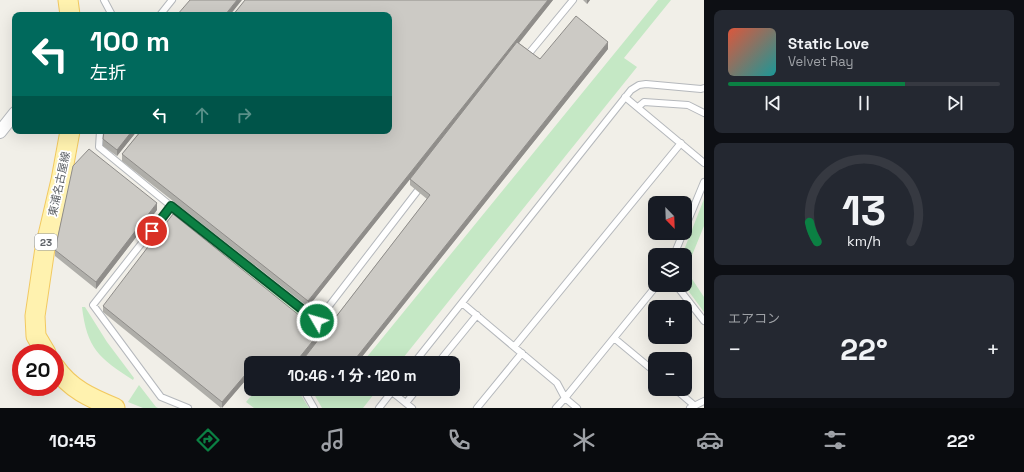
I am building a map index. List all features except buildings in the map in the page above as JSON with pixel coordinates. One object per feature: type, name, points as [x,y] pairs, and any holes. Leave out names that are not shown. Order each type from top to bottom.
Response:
[{"type":"main road","points":[[68,0],[70,12]]},
{"type":"main road","name":"東浦名古屋線","points":[[41,344],[36,336],[35,316],[45,248],[61,180],[69,134]]},
{"type":"main road","points":[[64,379],[80,392],[115,408]]},
{"type":"street","points":[[0,132],[12,117]]},
{"type":"lane","points":[[104,0],[110,12]]},
{"type":"lane","points":[[162,12],[172,0]]},
{"type":"lane","points":[[523,60],[573,0]]},
{"type":"lane","points":[[420,356],[631,90],[639,85],[704,88]]},
{"type":"lane","points":[[626,97],[704,163]]},
{"type":"lane","points":[[638,107],[644,102],[688,105],[704,113]]},
{"type":"lane","points":[[100,134],[98,147],[317,321]]},
{"type":"lane","points":[[514,347],[681,143]]},
{"type":"lane","points":[[303,338],[424,182]]},
{"type":"lane","points":[[692,211],[704,182]]},
{"type":"lane","points":[[171,206],[93,306],[161,397],[188,408]]},
{"type":"lane","points":[[556,408],[651,292]]},
{"type":"lane","points":[[681,292],[704,321]]},
{"type":"lane","points":[[462,303],[557,383],[565,398],[577,408]]},
{"type":"lane","points":[[444,356],[477,315]]},
{"type":"lane","points":[[614,338],[648,366]]},
{"type":"lane","points":[[477,408],[522,353]]},
{"type":"lane","points":[[307,396],[314,408]]},
{"type":"lane","points":[[379,408],[388,396]]},
{"type":"lane","points":[[399,396],[412,408]]},
{"type":"lane","points":[[406,403],[412,396]]},
{"type":"lane","points":[[683,396],[693,407],[704,401]]},
{"type":"green space","points":[[658,0],[671,0],[624,58],[637,67],[405,356],[368,356]]},
{"type":"green space","points":[[704,199],[704,226],[692,255],[692,248],[685,248],[688,240],[692,240],[692,230]]},
{"type":"green space","points":[[178,214],[304,311],[298,319],[174,220]]},
{"type":"green space","points":[[692,279],[704,297],[704,312],[689,292],[692,292]]},
{"type":"green space","points":[[82,307],[85,307],[107,342],[134,378],[133,380],[103,358],[91,343],[84,321]]},
{"type":"green space","points":[[139,385],[158,408],[143,408],[128,402]]},
{"type":"green space","points":[[251,396],[301,396],[309,408],[254,408],[246,402]]},
{"type":"green space","points":[[315,396],[372,396],[363,408],[322,408]]},
{"type":"route","points":[[152,231],[171,206],[317,321]]}]
